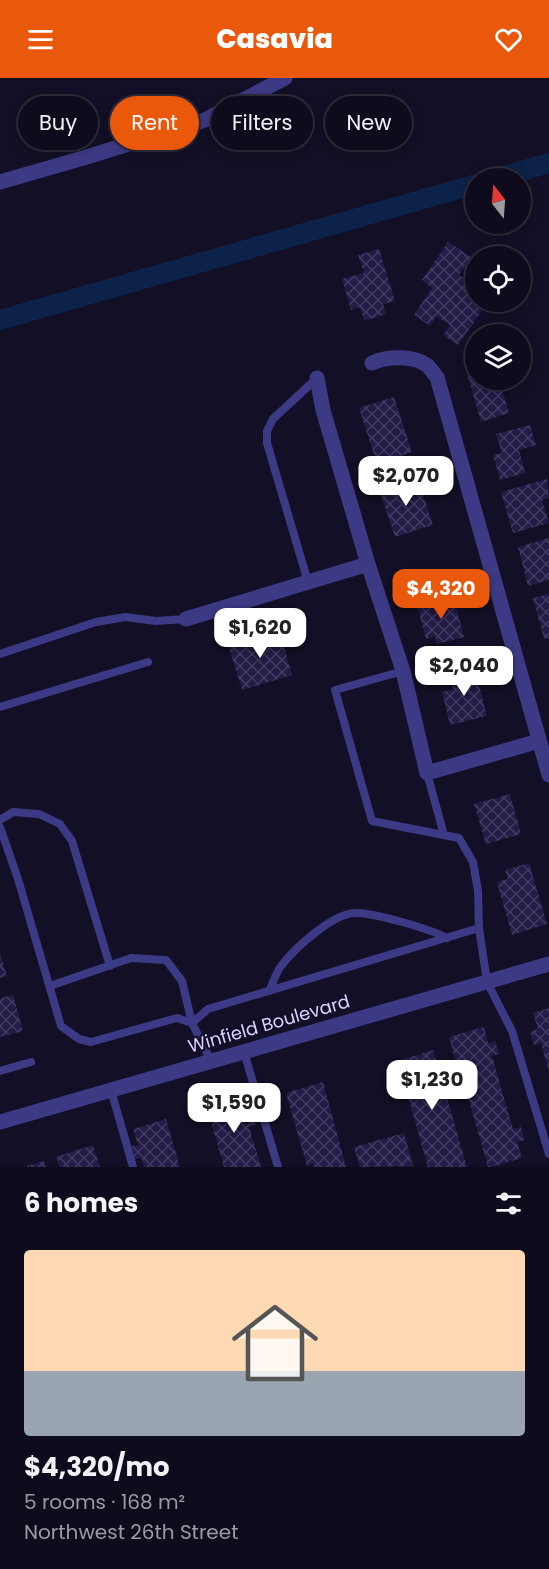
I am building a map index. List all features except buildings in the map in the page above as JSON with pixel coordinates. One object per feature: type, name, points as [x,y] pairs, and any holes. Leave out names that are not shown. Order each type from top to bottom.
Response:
[{"type":"street","points":[[0,182],[205,120],[284,78]]},
{"type":"street","points":[[372,363],[380,360],[410,358],[427,365],[437,377],[549,775]]},
{"type":"street","points":[[317,378],[323,410],[368,564],[403,671],[428,773],[539,741]]},
{"type":"street","points":[[186,619],[368,564]]},
{"type":"street","name":"Winfield Boulevard","points":[[0,1122],[549,964]]},
{"type":"lane","points":[[308,582],[267,443],[267,431],[273,419],[317,378]]},
{"type":"lane","points":[[0,654],[96,622],[125,617],[156,621],[186,619]]},
{"type":"lane","points":[[0,707],[148,662]]},
{"type":"lane","points":[[403,671],[335,690],[372,821],[459,838],[473,862],[487,982],[512,1031],[549,1154]]},
{"type":"lane","points":[[428,773],[444,835]]},
{"type":"lane","points":[[0,820],[13,812],[39,814],[60,824],[72,842],[110,966]]},
{"type":"lane","points":[[0,827],[61,1026],[79,1039],[91,1042],[177,1018],[192,1023]]},
{"type":"lane","points":[[269,991],[280,968],[292,954],[331,921],[343,916],[364,913],[434,931],[447,938]]},
{"type":"lane","points":[[192,1023],[208,1010],[479,928]]},
{"type":"lane","points":[[50,986],[131,958],[166,960],[182,981],[192,1023],[211,1061]]},
{"type":"lane","points":[[244,1052],[278,1167]]},
{"type":"lane","points":[[0,1071],[32,1062]]},
{"type":"lane","points":[[111,1090],[133,1167]]},
{"type":"waterway","points":[[531,168],[549,163]]},
{"type":"waterway","points":[[0,320],[465,187]]}]
